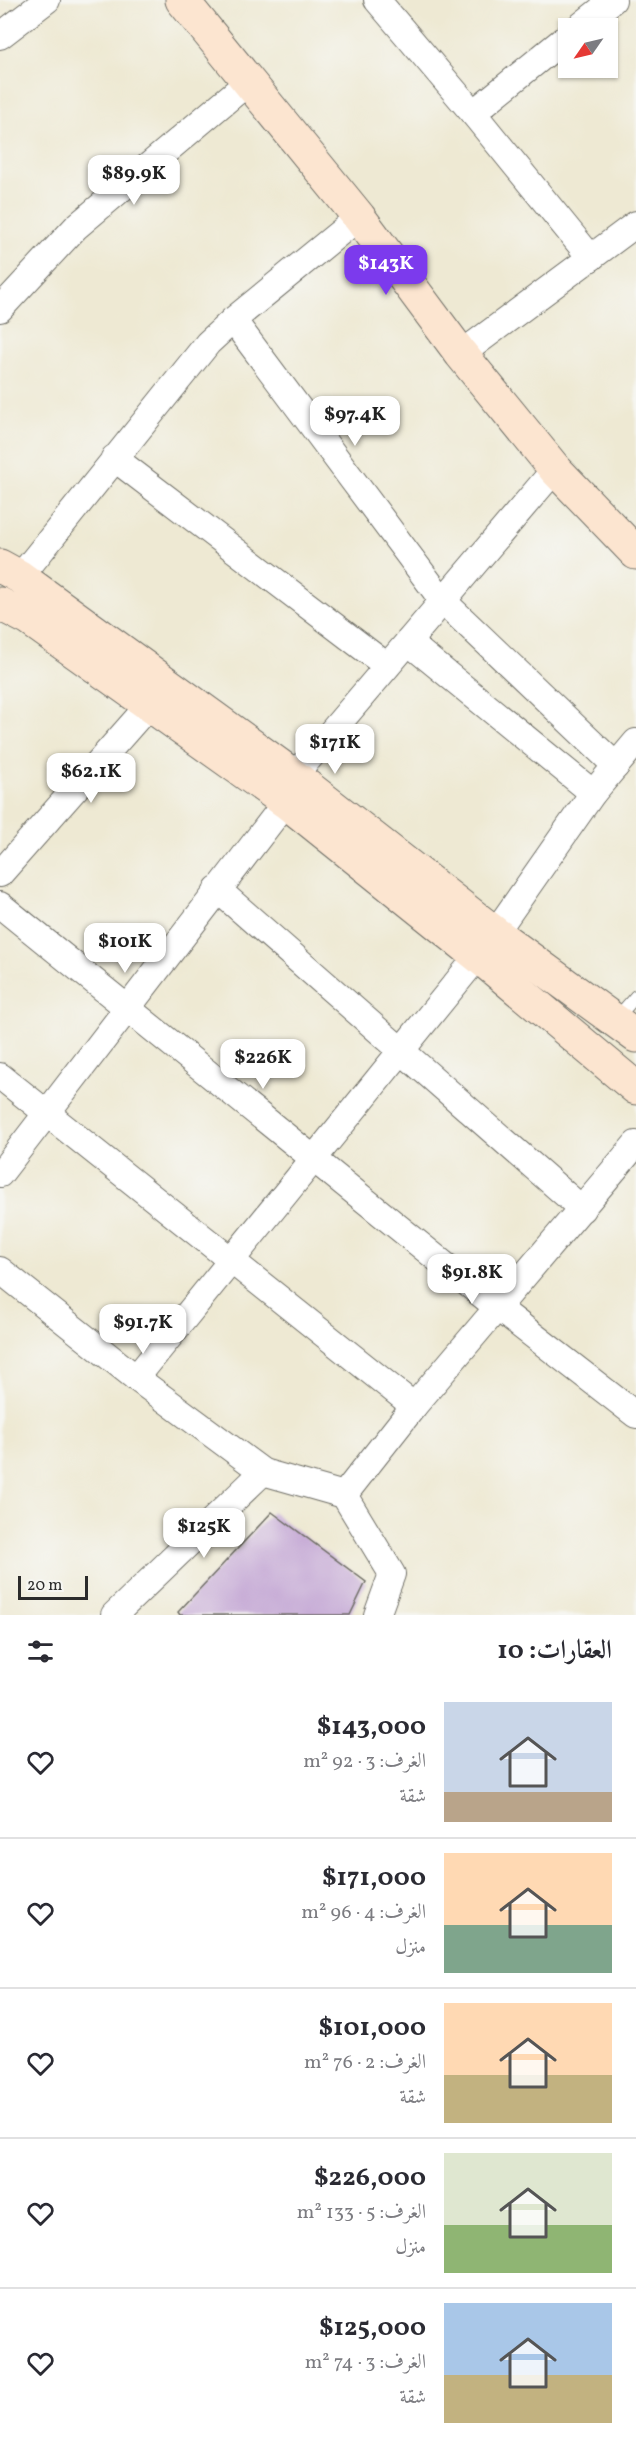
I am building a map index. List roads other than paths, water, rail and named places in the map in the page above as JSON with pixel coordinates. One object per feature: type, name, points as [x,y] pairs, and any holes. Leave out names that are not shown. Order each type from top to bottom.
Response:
[{"type":"main road","points":[[182,0],[359,217],[461,354],[555,469],[636,553]]},
{"type":"main road","points":[[10,571],[487,945],[636,1088]]},
{"type":"main road","points":[[0,604],[29,618],[150,704],[290,789]]},
{"type":"main road","points":[[487,945],[629,1018]]},
{"type":"street","points":[[0,36],[47,0]]},
{"type":"street","points":[[377,0],[591,258]]},
{"type":"street","points":[[590,18],[613,0]]},
{"type":"street","points":[[473,113],[558,44]]},
{"type":"street","points":[[0,309],[76,227],[248,82]]},
{"type":"street","points":[[10,571],[114,458],[188,366],[232,320],[359,217]]},
{"type":"street","points":[[461,354],[636,225]]},
{"type":"street","points":[[232,320],[443,601],[616,766]]},
{"type":"street","points":[[114,458],[387,666]]},
{"type":"street","points":[[0,1174],[218,889],[290,789],[387,666],[555,469]]},
{"type":"street","points":[[408,642],[593,793]]},
{"type":"street","points":[[0,874],[150,704]]},
{"type":"street","points":[[136,1378],[487,945],[593,793],[636,742]]},
{"type":"street","points":[[218,889],[582,1209]]},
{"type":"street","points":[[0,905],[498,1308],[636,1415]]},
{"type":"street","points":[[0,1076],[414,1406]]},
{"type":"street","points":[[344,1495],[414,1406],[636,1144]]},
{"type":"street","points":[[0,1270],[136,1378],[263,1472],[344,1495],[392,1574],[377,1615]]},
{"type":"street","points":[[114,1615],[263,1472]]}]
